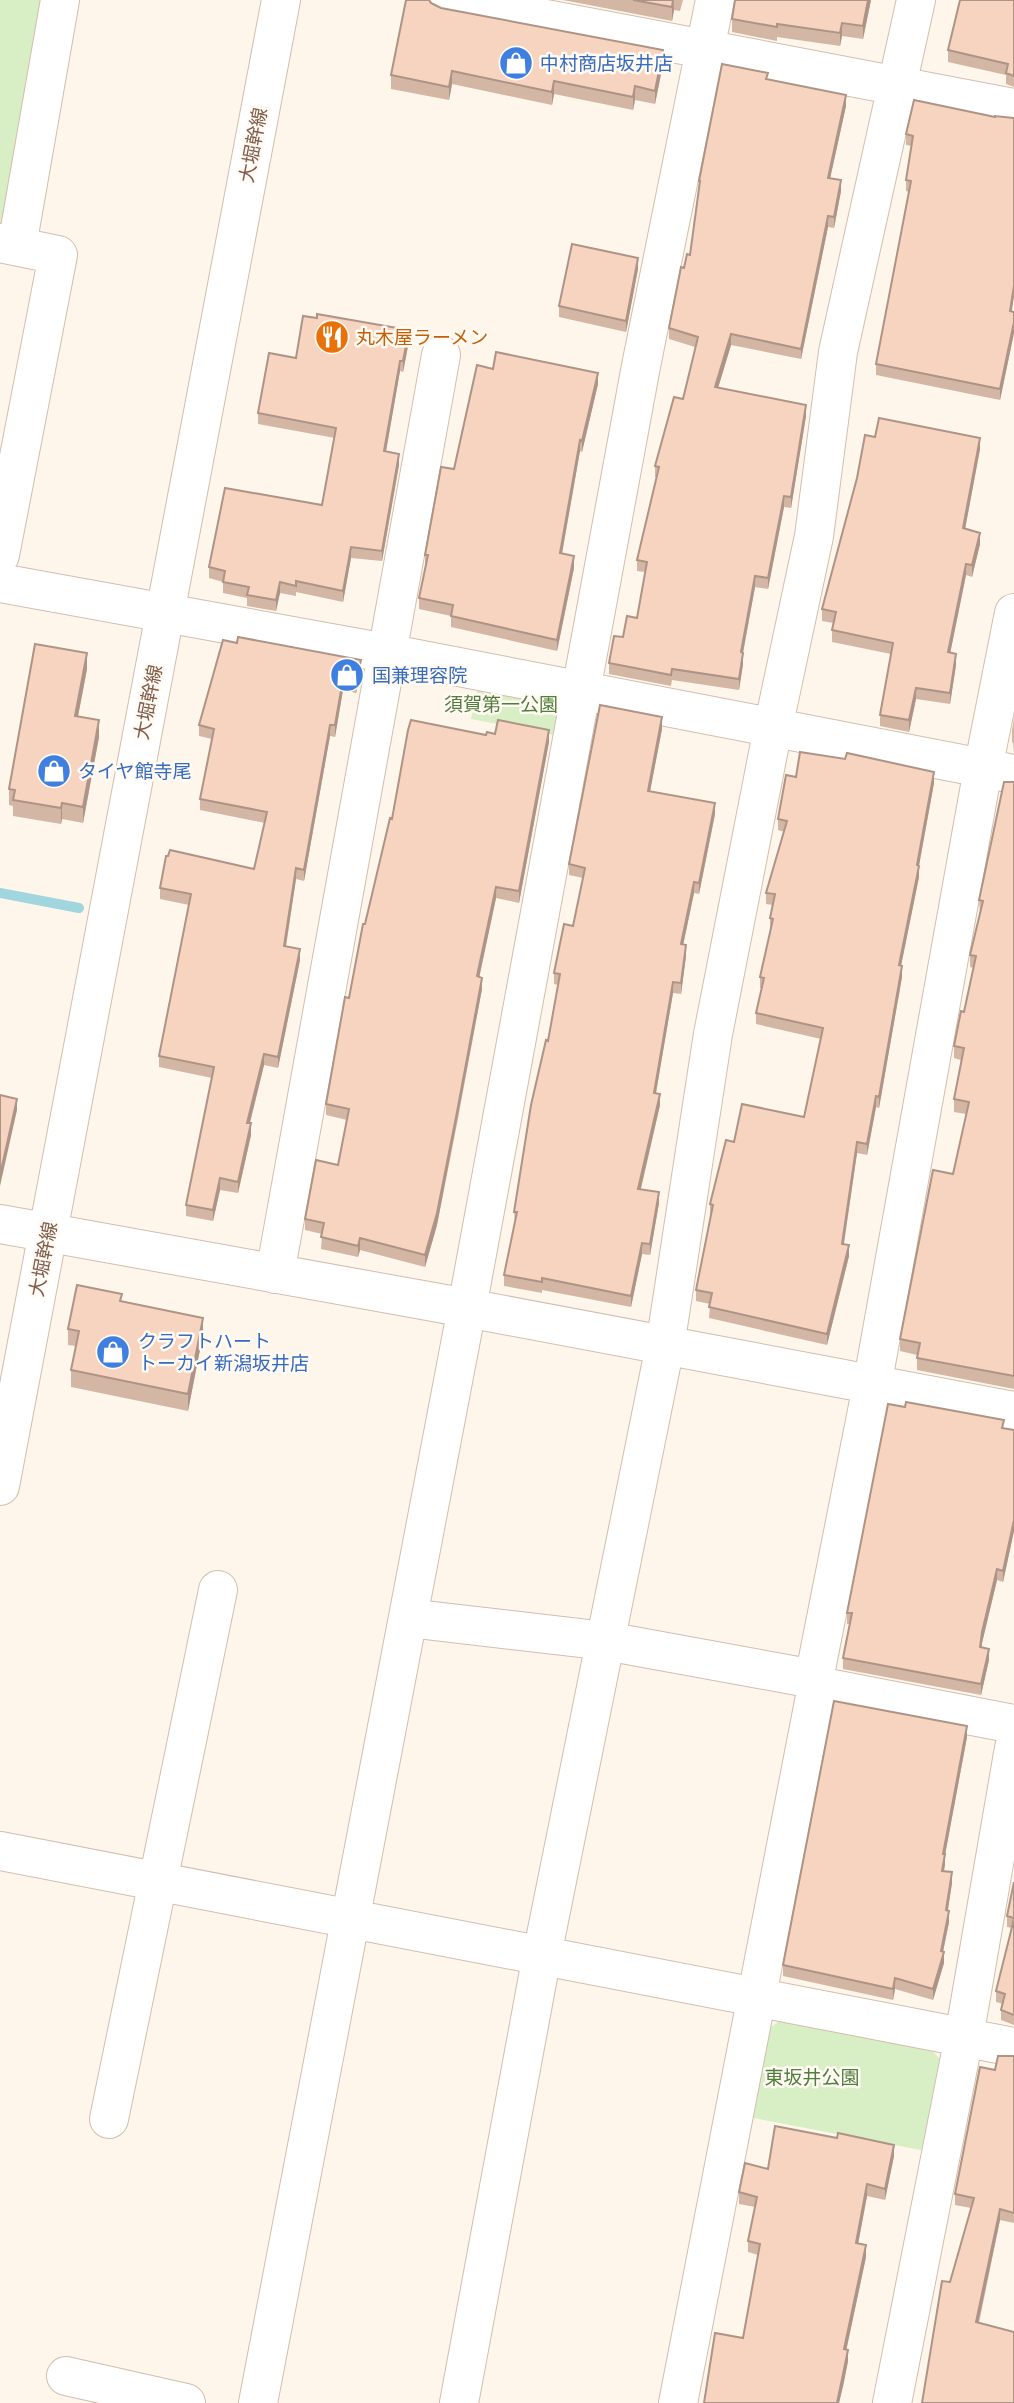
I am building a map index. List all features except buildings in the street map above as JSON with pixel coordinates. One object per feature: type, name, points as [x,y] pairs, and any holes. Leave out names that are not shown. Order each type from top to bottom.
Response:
[{"type":"street","points":[[0,555],[58,255],[8,244],[60,0]]},
{"type":"street","name":"大堀幹線","points":[[0,1486],[281,0]]},
{"type":"street","points":[[446,0],[512,6],[706,48],[1014,108]]},
{"type":"street","points":[[258,2403],[467,1308],[641,366],[715,0]]},
{"type":"street","points":[[459,2403],[542,1955],[665,1346],[713,1034],[814,536],[838,352],[916,0]]},
{"type":"street","points":[[275,1274],[441,355]]},
{"type":"street","points":[[0,583],[386,653],[999,772]]},
{"type":"street","points":[[678,2403],[872,1386],[999,772],[1014,613]]},
{"type":"street","points":[[0,1224],[1014,1411]]},
{"type":"street","points":[[109,2119],[218,1590]]},
{"type":"street","points":[[408,1618],[606,1641],[1014,1724]]},
{"type":"street","points":[[892,2403],[964,2037],[1014,1748]]},
{"type":"street","points":[[0,1851],[1014,2047]]},
{"type":"street","points":[[66,2375],[186,2403]]},
{"type":"green space","points":[[0,0],[57,0],[0,237]]},
{"type":"green space","name":"須賀第一公園","points":[[480,678],[551,693],[559,709],[554,735],[471,719]]},
{"type":"green space","name":"東坂井公園","points":[[783,2019],[932,2051],[948,2066],[926,2151],[748,2117],[766,2030]]},
{"type":"waterway","points":[[0,893],[79,908]]},
{"type":"place","name":"中村商店坂井店","points":[[516,63]]},
{"type":"place","name":"丸木屋ラーメン","points":[[332,337]]},
{"type":"place","name":"国兼理容院","points":[[347,675]]},
{"type":"place","name":"タイヤ館寺尾","points":[[54,771]]},
{"type":"place","name":"クラフトハート トーカイ新潟坂井店","points":[[113,1352]]}]
